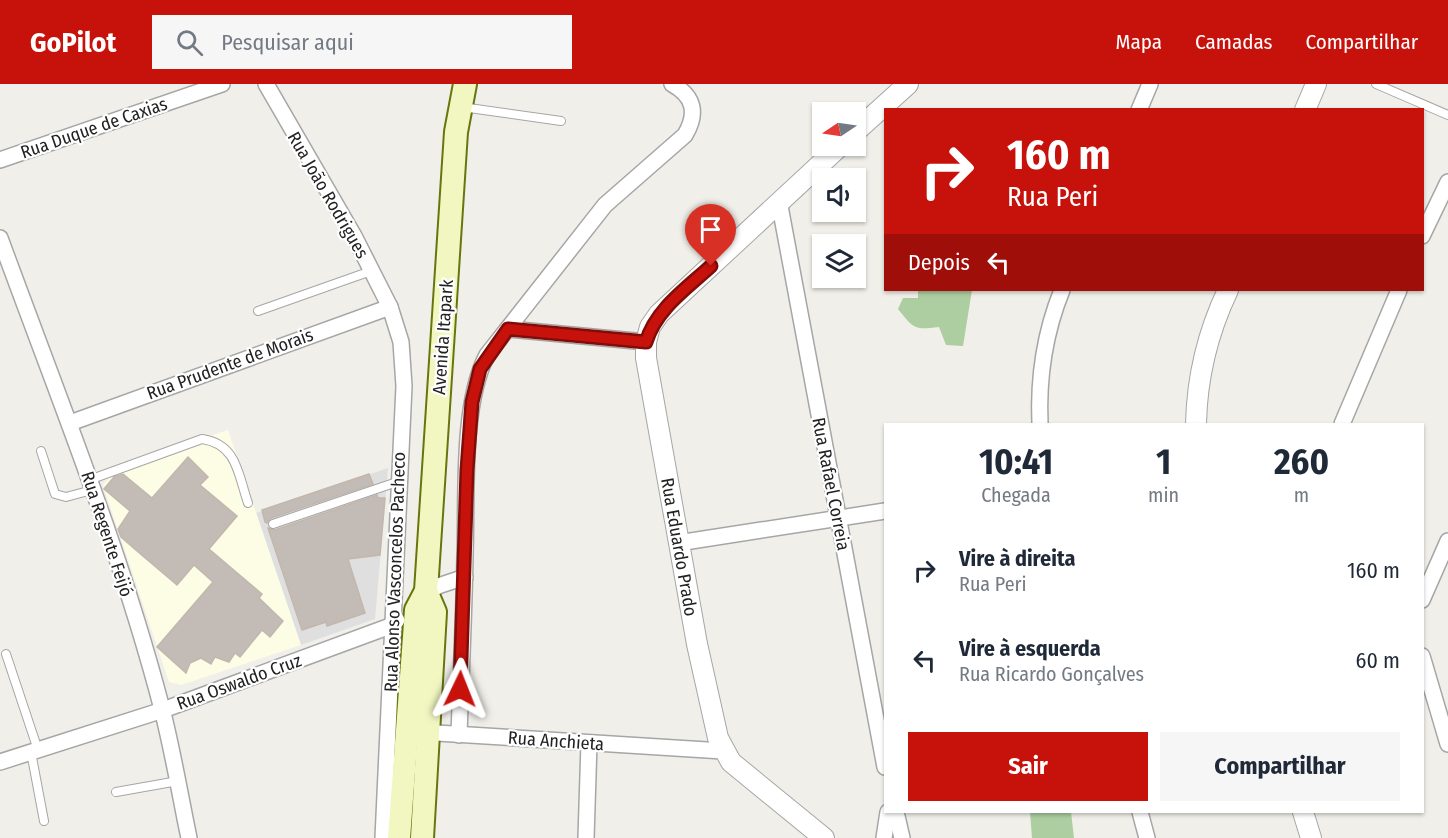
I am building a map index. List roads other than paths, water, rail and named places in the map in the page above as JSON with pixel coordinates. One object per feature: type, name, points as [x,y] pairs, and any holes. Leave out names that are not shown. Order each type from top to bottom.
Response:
[{"type":"main road","name":"Avenida Itapark","points":[[399,838],[416,610],[426,591],[461,91]]},
{"type":"main road","name":"Avenida Itapark","points":[[408,732],[422,838]]},
{"type":"street","name":"Rua Duque de Caxias","points":[[0,160],[222,84]]},
{"type":"street","name":"Rua João Rodrigues","points":[[266,84],[390,307]]},
{"type":"street","points":[[459,735],[472,402],[480,369],[604,205],[685,135],[692,124],[691,99],[683,90],[672,84]]},
{"type":"street","points":[[866,122],[908,84]]},
{"type":"street","points":[[1140,108],[1150,84]]},
{"type":"street","points":[[1306,108],[1316,84]]},
{"type":"street","points":[[508,329],[646,342],[650,327],[660,314],[829,156]]},
{"type":"street","points":[[1424,232],[1448,182]]},
{"type":"street","name":"Rua Rafael Correia","points":[[779,201],[884,762]]},
{"type":"street","name":"Rua Regente Feijó","points":[[0,238],[70,423],[163,710],[189,838]]},
{"type":"street","points":[[1040,423],[1039,401],[1046,347],[1062,291]]},
{"type":"street","points":[[1196,423],[1202,359],[1213,322],[1228,291]]},
{"type":"street","points":[[1342,423],[1399,291]]},
{"type":"street","name":"Rua Prudente de Morais","points":[[70,423],[390,307]]},
{"type":"street","name":"Rua Alonso Vasconcelos Pacheco","points":[[383,838],[408,732],[393,625],[397,482],[404,386],[401,342],[390,307]]},
{"type":"street","name":"Rua Eduardo Prado","points":[[646,342],[648,376],[678,543],[706,686],[723,751]]},
{"type":"street","points":[[678,543],[884,510]]},
{"type":"street","points":[[1424,595],[1448,541]]},
{"type":"street","name":"Rua Oswaldo Cruz","points":[[0,762],[163,710],[393,625],[426,591],[465,577]]},
{"type":"street","points":[[1424,663],[1448,744]]},
{"type":"street","name":"Rua Anchieta","points":[[408,732],[723,751]]},
{"type":"street","points":[[586,838],[588,743]]},
{"type":"street","points":[[723,751],[745,774],[824,838]]},
{"type":"street","points":[[883,835],[888,813]]},
{"type":"street","points":[[896,813],[902,838]]},
{"type":"street","points":[[1140,813],[1147,838]]},
{"type":"street","points":[[1303,813],[1311,838]]},
{"type":"lane","points":[[1376,84],[1448,115]]},
{"type":"lane","points":[[461,91],[561,121]]},
{"type":"lane","points":[[258,311],[371,271]]},
{"type":"lane","points":[[41,451],[55,494],[66,497],[202,439],[218,442],[228,450],[234,462],[248,503]]},
{"type":"lane","points":[[273,524],[397,482]]},
{"type":"lane","points":[[6,654],[34,751],[44,821]]},
{"type":"lane","points":[[116,792],[178,781]]}]
